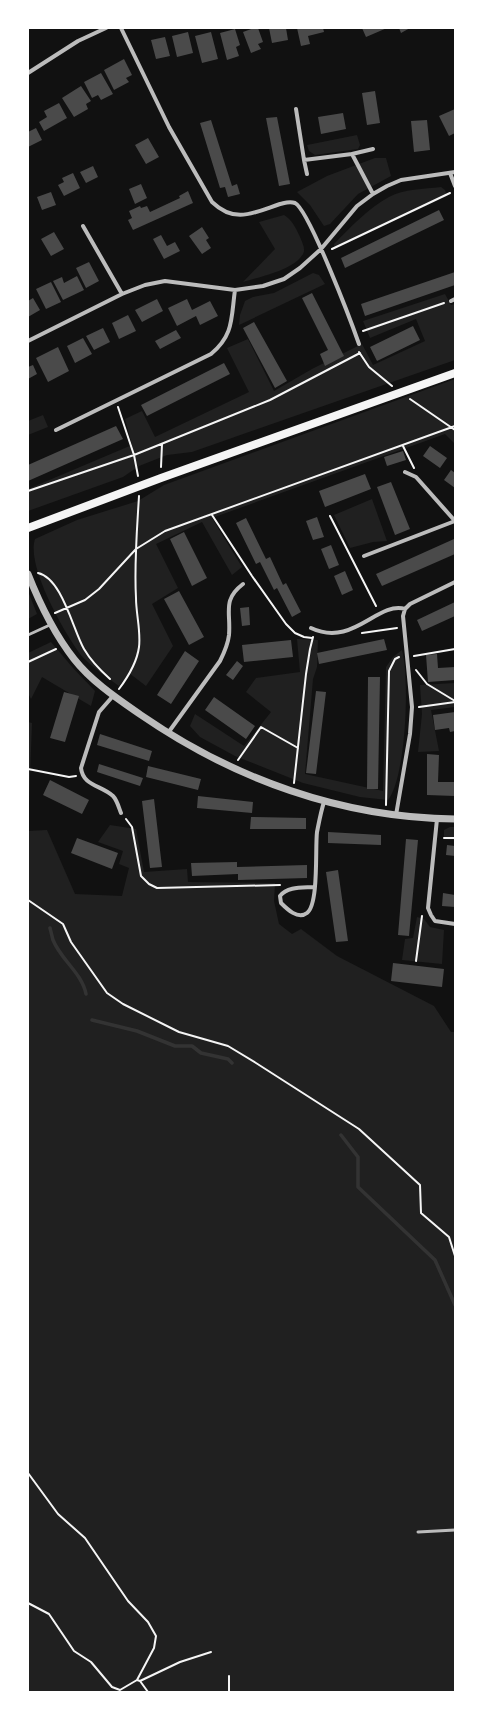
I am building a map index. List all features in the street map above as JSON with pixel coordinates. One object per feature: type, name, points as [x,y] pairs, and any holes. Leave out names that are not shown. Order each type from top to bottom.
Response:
[{"type":"main road","points":[[28,528],[161,478],[455,373]]},
{"type":"street","points":[[28,73],[78,41],[106,28]]},
{"type":"street","points":[[121,28],[169,127],[212,202],[222,211],[234,215],[247,214],[288,202],[296,204],[302,211],[323,253],[359,344]]},
{"type":"street","points":[[296,109],[307,174]]},
{"type":"street","points":[[304,160],[352,154],[373,149]]},
{"type":"street","points":[[352,154],[373,194]]},
{"type":"street","points":[[28,340],[122,294],[145,285],[165,281],[235,290],[263,286],[284,279],[300,268],[321,249],[357,206],[387,186],[401,180],[453,173],[455,186]]},
{"type":"street","points":[[83,226],[122,294]]},
{"type":"street","points":[[56,430],[211,354],[222,345],[227,336],[231,321],[235,290]]},
{"type":"street","points":[[364,556],[455,521],[416,477],[405,472]]},
{"type":"street","points":[[28,575],[52,624],[75,660],[114,696],[168,733],[263,782],[324,802],[386,814],[437,819],[455,819]]},
{"type":"street","points":[[396,815],[410,734],[412,708],[403,616],[405,609],[410,604],[455,582]]},
{"type":"street","points":[[168,733],[220,661],[226,649],[229,634],[228,606],[234,591],[243,584]]},
{"type":"street","points":[[310,628],[329,633],[342,632],[365,623],[392,608],[405,609]]},
{"type":"street","points":[[114,696],[99,712],[81,768],[82,775],[86,780],[113,796],[121,813]]},
{"type":"street","points":[[315,888],[292,888],[284,891],[280,896],[281,903],[290,912],[301,916],[310,910],[315,888],[318,831],[324,802]]},
{"type":"street","points":[[437,819],[428,908],[430,915],[435,921],[455,924]]},
{"type":"lane","points":[[28,635],[52,624]]},
{"type":"lane","points":[[418,1532],[455,1530]]},
{"type":"path","points":[[323,253],[455,191]]},
{"type":"path","points":[[355,333],[453,300]]},
{"type":"path","points":[[28,491],[134,455],[270,400],[360,353]]},
{"type":"path","points":[[114,696],[128,676],[139,648],[139,625],[136,598],[136,549],[140,487],[134,455],[116,401]]},
{"type":"path","points":[[48,616],[86,600],[99,589],[136,549],[165,531],[455,426]]},
{"type":"path","points":[[161,478],[162,444]]},
{"type":"path","points":[[402,446],[414,465],[416,477]]},
{"type":"path","points":[[212,515],[286,624],[295,634],[313,638]]},
{"type":"path","points":[[330,516],[381,614]]},
{"type":"path","points":[[28,575],[35,572],[43,574],[49,579],[67,608],[86,652],[92,661],[119,689]]},
{"type":"path","points":[[359,634],[404,628]]},
{"type":"path","points":[[293,792],[306,674],[316,630]]},
{"type":"path","points":[[28,662],[64,645]]},
{"type":"path","points":[[455,649],[408,657],[427,684],[455,702]]},
{"type":"path","points":[[386,814],[389,671],[395,659],[407,651]]},
{"type":"path","points":[[412,708],[455,702]]},
{"type":"path","points":[[233,767],[261,727],[298,748]]},
{"type":"path","points":[[28,769],[68,777],[82,775]]},
{"type":"path","points":[[121,813],[132,827],[141,876],[149,884],[157,888],[282,885],[292,888]]},
{"type":"path","points":[[434,837],[455,838]]},
{"type":"path","points":[[28,900],[63,924],[71,942],[107,993],[123,1004],[179,1032],[228,1046],[359,1129],[420,1185],[421,1213],[449,1237],[455,1256]]},
{"type":"path","points":[[416,961],[422,917],[428,908]]},
{"type":"path","points":[[28,1473],[58,1514],[85,1538],[128,1601],[148,1622],[156,1636],[154,1648],[136,1680],[120,1690],[112,1687],[91,1662],[74,1651],[49,1614],[28,1603]]},
{"type":"path","points":[[136,1680],[140,1681],[180,1662],[211,1652]]},
{"type":"path","points":[[229,1676],[229,1692]]},
{"type":"path","points":[[140,1681],[148,1692]]},
{"type":"shaded area","points":[[357,135],[360,145],[358,149],[315,155],[309,151],[307,145]]},
{"type":"shaded area","points":[[375,158],[386,158],[391,176],[358,194],[330,224],[324,226],[310,205],[297,192],[327,176]]},
{"type":"shaded area","points":[[441,187],[445,190],[447,196],[335,249],[334,244],[353,225],[366,213],[389,197],[408,191]]},
{"type":"shaded area","points":[[284,215],[292,222],[297,230],[304,250],[303,254],[298,260],[284,269],[243,282],[275,249],[259,222]]},
{"type":"shaded area","points":[[313,273],[319,275],[325,284],[239,325],[240,315],[245,301],[253,297],[274,293]]},
{"type":"shaded area","points":[[445,294],[451,305],[455,304],[455,360],[192,452],[167,455],[139,466],[123,477],[28,511],[28,489],[132,445],[125,419],[142,411],[155,437],[249,392],[227,348],[248,339],[274,391],[312,369],[362,344],[373,365],[425,341],[416,319],[370,338],[363,321]]},
{"type":"shaded area","points":[[455,379],[455,444],[445,434],[212,518],[242,567],[232,575],[202,522],[156,544],[178,588],[152,604],[173,646],[146,686],[129,673],[119,686],[80,654],[56,615],[41,581],[36,565],[34,551],[35,539],[77,520],[138,501],[164,485]]},
{"type":"shaded area","points":[[43,415],[48,427],[28,435],[28,421]]},
{"type":"shaded area","points":[[372,499],[387,541],[373,542],[350,548],[334,515]]},
{"type":"shaded area","points":[[28,591],[37,614],[28,619]]},
{"type":"shaded area","points":[[297,639],[318,640],[317,667],[313,679],[305,774],[383,791],[386,667],[393,657],[402,650],[406,682],[405,727],[399,771],[394,788],[388,800],[360,797],[303,783],[235,756],[200,737],[190,726],[195,714],[244,746],[271,712],[246,692],[256,678],[300,672]]},
{"type":"shaded area","points":[[51,642],[95,691],[91,706],[42,677],[31,699],[28,693],[28,653]]},
{"type":"shaded area","points":[[455,683],[455,707],[431,710],[439,751],[418,752],[422,714],[420,685]]},
{"type":"shaded area","points":[[28,722],[32,723],[28,831]]},
{"type":"shaded area","points":[[110,825],[136,829],[144,872],[187,869],[188,882],[275,883],[274,901],[279,924],[292,934],[301,929],[337,956],[434,1006],[451,1032],[455,1032],[455,1692],[28,1692],[28,831],[47,830],[75,894],[122,896],[129,868],[119,864],[123,851],[98,842]]},
{"type":"shaded area","points":[[450,827],[455,827],[455,840],[444,839],[444,830]]},
{"type":"shaded area","points":[[417,917],[424,919],[430,927],[444,930],[442,964],[402,960],[405,939],[413,938]]},
{"type":"building","points":[[258,28],[263,42],[258,44],[261,49],[251,53],[243,32]]},
{"type":"building","points":[[269,28],[286,28],[288,40],[272,43]]},
{"type":"building","points":[[297,28],[323,28],[324,32],[308,36],[310,44],[301,46]]},
{"type":"building","points":[[362,28],[387,28],[366,37]]},
{"type":"building","points":[[399,28],[410,28],[401,33]]},
{"type":"building","points":[[235,29],[240,45],[236,47],[239,56],[227,60],[220,33]]},
{"type":"building","points":[[188,32],[193,53],[177,57],[172,36]]},
{"type":"building","points":[[211,32],[218,59],[202,63],[195,36]]},
{"type":"building","points":[[165,37],[170,56],[156,59],[151,40]]},
{"type":"building","points":[[124,59],[132,75],[126,78],[129,82],[114,90],[104,70]]},
{"type":"building","points":[[101,73],[113,94],[101,100],[98,95],[92,98],[84,82]]},
{"type":"building","points":[[81,86],[91,101],[86,104],[88,109],[74,117],[62,98]]},
{"type":"building","points":[[375,91],[380,123],[367,125],[362,93]]},
{"type":"building","points":[[59,103],[67,118],[44,131],[39,122],[47,117],[44,111]]},
{"type":"building","points":[[455,109],[455,133],[449,136],[439,116]]},
{"type":"building","points":[[343,113],[346,129],[321,134],[318,117]]},
{"type":"building","points":[[277,117],[290,184],[279,186],[266,118]]},
{"type":"building","points":[[211,120],[232,186],[237,184],[240,194],[228,197],[225,187],[220,188],[200,123]]},
{"type":"building","points":[[427,120],[430,150],[414,152],[411,121]]},
{"type":"building","points":[[36,128],[42,140],[28,147],[28,132]]},
{"type":"building","points":[[148,138],[159,157],[146,164],[135,145]]},
{"type":"building","points":[[93,166],[98,177],[86,183],[80,172]]},
{"type":"building","points":[[73,173],[80,188],[64,196],[58,185],[64,182],[62,178]]},
{"type":"building","points":[[141,184],[147,198],[135,204],[129,189]]},
{"type":"building","points":[[188,191],[193,203],[133,230],[128,220],[132,218],[129,211],[140,206],[141,208],[147,206],[150,212],[180,198],[179,196]]},
{"type":"building","points":[[51,192],[56,205],[42,210],[37,197]]},
{"type":"building","points":[[439,210],[444,220],[345,268],[341,258]]},
{"type":"building","points":[[202,227],[209,238],[206,240],[211,248],[202,254],[189,236]]},
{"type":"building","points":[[54,232],[64,249],[51,256],[41,239]]},
{"type":"building","points":[[161,235],[167,246],[175,242],[180,251],[164,259],[153,239]]},
{"type":"building","points":[[89,262],[99,281],[86,288],[76,268]]},
{"type":"building","points":[[455,272],[455,285],[365,316],[361,304]]},
{"type":"building","points":[[77,276],[84,290],[63,300],[53,281],[62,277],[64,283]]},
{"type":"building","points":[[51,282],[61,302],[46,309],[36,289]]},
{"type":"building","points":[[312,293],[344,356],[325,366],[320,354],[328,350],[302,298]]},
{"type":"building","points":[[33,298],[40,310],[28,317],[28,301]]},
{"type":"building","points":[[157,299],[163,311],[142,322],[135,310]]},
{"type":"building","points":[[187,299],[192,310],[210,301],[218,316],[200,325],[196,316],[177,326],[168,308]]},
{"type":"building","points":[[128,315],[136,331],[119,339],[112,323]]},
{"type":"building","points":[[254,322],[287,381],[275,388],[243,328]]},
{"type":"building","points":[[413,326],[420,340],[377,361],[370,347]]},
{"type":"building","points":[[103,328],[110,342],[94,350],[86,336]]},
{"type":"building","points":[[176,330],[181,338],[160,349],[155,341]]},
{"type":"building","points":[[83,338],[92,354],[75,363],[67,346]]},
{"type":"building","points":[[58,347],[69,371],[48,382],[36,358]]},
{"type":"building","points":[[224,363],[230,374],[147,416],[141,405]]},
{"type":"building","points":[[33,365],[37,374],[28,379],[28,367]]},
{"type":"building","points":[[116,426],[123,439],[28,481],[28,465]]},
{"type":"building","points":[[430,446],[447,458],[440,468],[423,456]]},
{"type":"building","points":[[403,451],[406,460],[387,466],[384,457]]},
{"type":"building","points":[[451,470],[455,473],[455,488],[444,480]]},
{"type":"building","points":[[365,474],[371,489],[325,507],[319,491]]},
{"type":"building","points":[[391,482],[410,529],[395,535],[377,487]]},
{"type":"building","points":[[317,517],[324,537],[313,540],[306,521]]},
{"type":"building","points":[[246,518],[266,559],[270,557],[283,585],[286,583],[301,612],[292,617],[277,588],[274,590],[260,562],[256,564],[236,523]]},
{"type":"building","points":[[184,532],[207,578],[192,586],[170,539]]},
{"type":"building","points":[[454,539],[455,554],[382,586],[376,574]]},
{"type":"building","points":[[331,545],[339,565],[329,569],[321,549]]},
{"type":"building","points":[[345,571],[353,590],[342,595],[334,576]]},
{"type":"building","points":[[179,591],[204,637],[189,645],[164,599]]},
{"type":"building","points":[[455,602],[455,616],[422,631],[417,620]]},
{"type":"building","points":[[249,607],[250,625],[242,626],[240,608]]},
{"type":"building","points":[[384,639],[387,650],[319,664],[317,653]]},
{"type":"building","points":[[291,640],[293,657],[244,662],[242,645]]},
{"type":"building","points":[[185,651],[199,661],[171,704],[157,695]]},
{"type":"building","points":[[437,654],[438,668],[455,667],[455,680],[428,682],[426,655]]},
{"type":"building","points":[[237,661],[243,666],[233,680],[226,675]]},
{"type":"building","points":[[368,677],[380,677],[378,789],[367,789]]},
{"type":"building","points":[[316,691],[326,692],[316,774],[306,773]]},
{"type":"building","points":[[64,692],[79,696],[65,742],[50,738]]},
{"type":"building","points":[[214,697],[255,726],[246,739],[205,710]]},
{"type":"building","points":[[455,712],[455,731],[450,732],[449,728],[435,730],[433,715]]},
{"type":"building","points":[[100,734],[152,751],[149,761],[97,745]]},
{"type":"building","points":[[427,754],[439,755],[438,782],[455,782],[455,796],[427,795]]},
{"type":"building","points":[[99,764],[143,778],[140,786],[97,772]]},
{"type":"building","points":[[148,766],[201,779],[198,790],[146,777]]},
{"type":"building","points":[[50,780],[89,800],[82,814],[43,795]]},
{"type":"building","points":[[198,796],[253,802],[252,813],[197,808]]},
{"type":"building","points":[[154,799],[162,867],[150,868],[142,801]]},
{"type":"building","points":[[251,817],[306,818],[306,829],[250,829]]},
{"type":"building","points":[[328,832],[381,835],[381,845],[328,843]]},
{"type":"building","points":[[77,838],[118,853],[112,869],[71,853]]},
{"type":"building","points":[[406,839],[418,840],[409,936],[398,935]]},
{"type":"building","points":[[447,845],[455,846],[455,856],[446,855]]},
{"type":"building","points":[[237,862],[237,867],[307,865],[307,878],[238,880],[238,874],[192,876],[191,863]]},
{"type":"building","points":[[338,870],[348,941],[336,942],[326,872]]},
{"type":"building","points":[[443,893],[455,895],[455,907],[442,906]]},
{"type":"building","points":[[393,963],[444,969],[442,987],[391,981]]},
{"type":"waterway","points":[[50,928],[53,940],[84,986],[86,994]]},
{"type":"waterway","points":[[92,1020],[137,1031],[175,1046],[192,1046],[201,1053],[228,1059],[232,1063]]},
{"type":"waterway","points":[[341,1135],[358,1157],[358,1187],[435,1260],[455,1305]]}]
